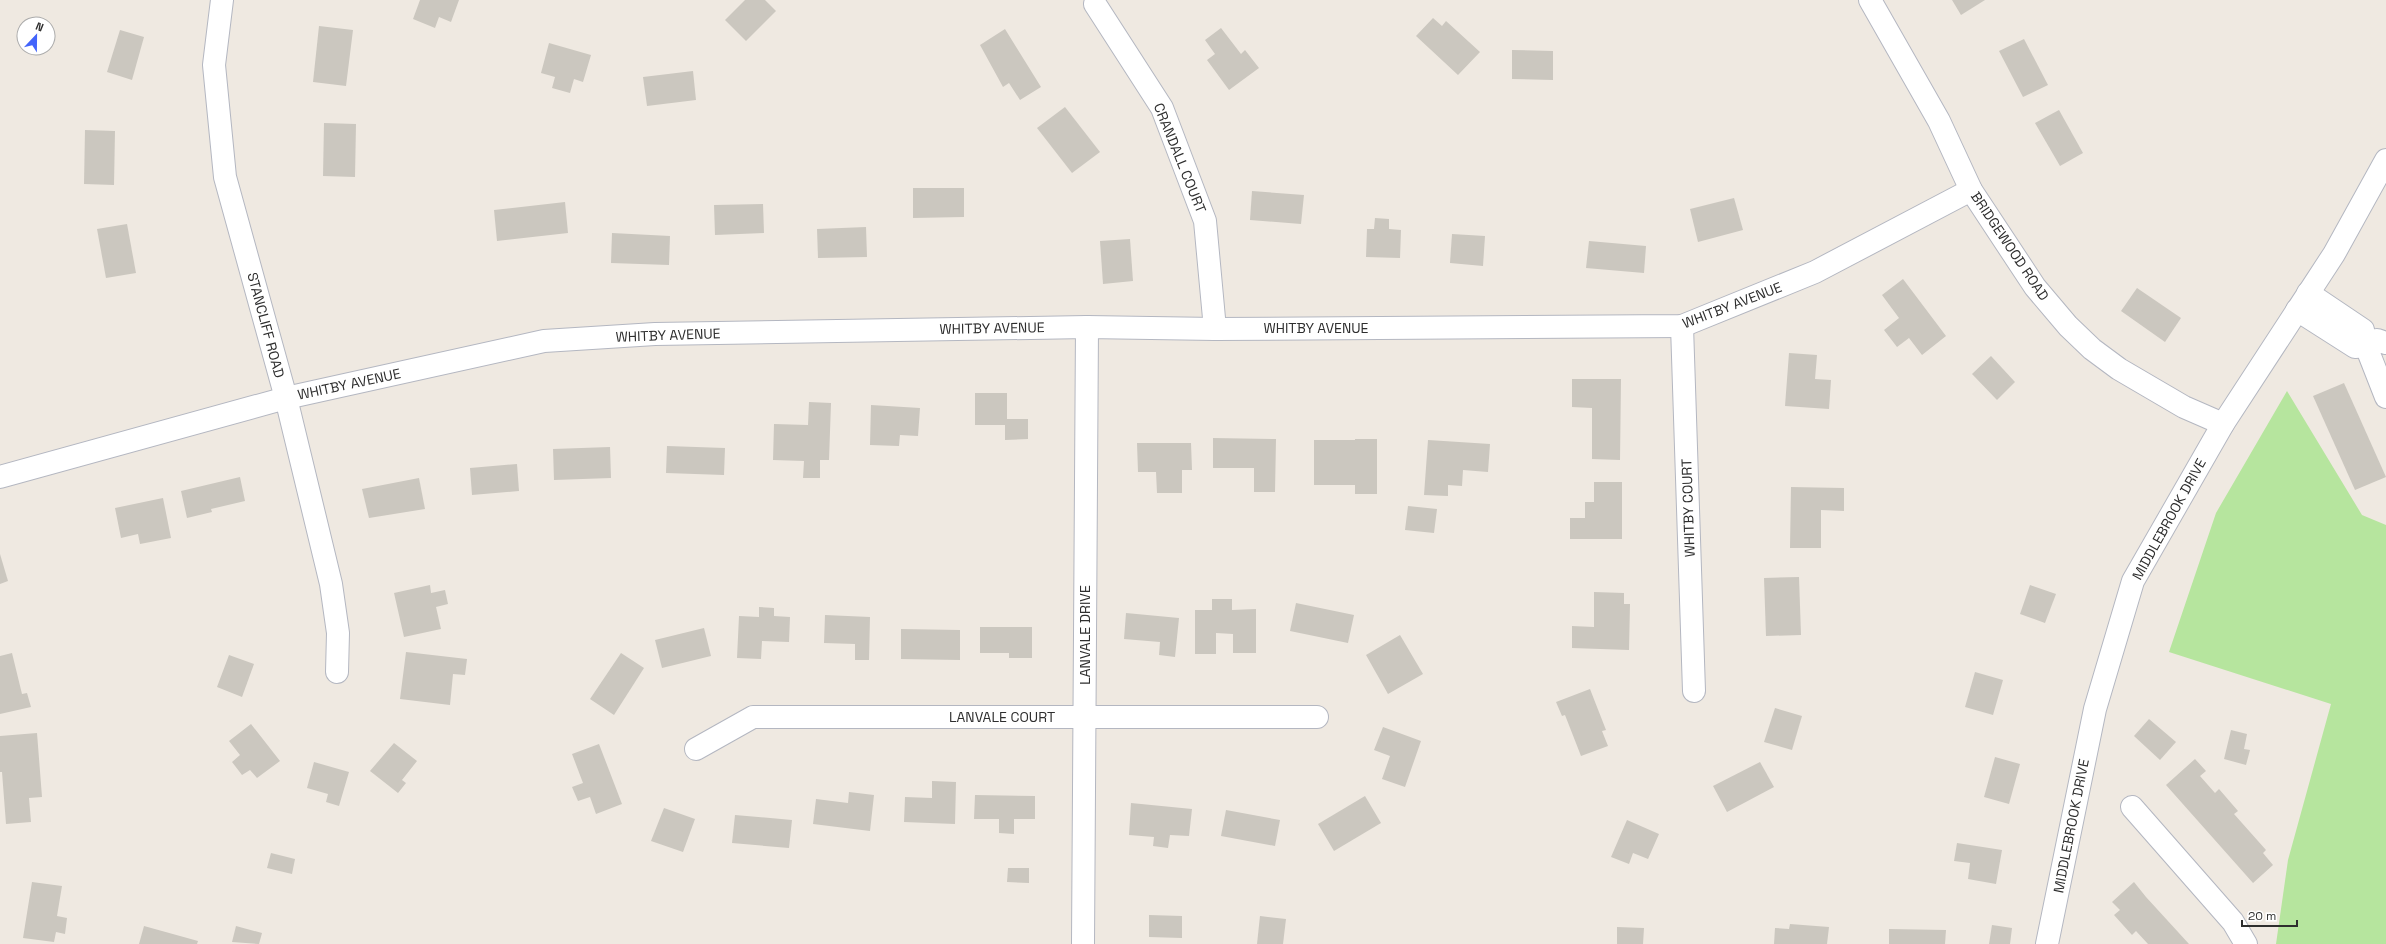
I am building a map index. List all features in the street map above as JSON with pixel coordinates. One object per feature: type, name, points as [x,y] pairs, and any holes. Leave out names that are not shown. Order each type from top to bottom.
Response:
[{"type":"street","name":"STANCLIFF ROAD","points":[[222,0],[214,65],[225,176],[286,398],[332,584],[338,633],[337,672]]},
{"type":"street","name":"BRIDGEWOOD ROAD","points":[[1870,0],[1940,121],[1971,190],[2035,287],[2068,326],[2092,349],[2119,369],[2184,407],[2223,424]]},
{"type":"street","name":"CRANDALL COURT","points":[[1095,4],[1162,108],[1205,221],[1215,329]]},
{"type":"street","name":"MIDDLEBROOK DRIVE","points":[[2047,944],[2095,709],[2133,581],[2223,424],[2334,254],[2386,160]]},
{"type":"street","name":"WHITBY AVENUE","points":[[0,477],[286,398],[544,341],[654,334],[1087,327],[1215,329],[1682,326],[1815,272],[1971,190]]},
{"type":"street","points":[[2302,302],[2355,347],[2376,344],[2386,397]]},
{"type":"street","name":"WHITBY COURT","points":[[1682,326],[1694,691]]},
{"type":"street","name":"LANVALE DRIVE","points":[[1083,944],[1087,327]]},
{"type":"street","name":"LANVALE COURT","points":[[696,749],[753,717],[1317,717]]},
{"type":"street","points":[[2132,807],[2233,922],[2246,944]]},
{"type":"green space","points":[[2287,391],[2362,515],[2386,525],[2386,944],[2276,944],[2288,860],[2331,704],[2169,652],[2216,513]]},
{"type":"building","points":[[420,0],[459,0],[451,22],[439,17],[435,28],[413,19]]},
{"type":"building","points":[[745,0],[765,0],[776,11],[746,41],[725,20]]},
{"type":"building","points":[[1952,0],[1985,0],[1961,15]]},
{"type":"building","points":[[1433,18],[1442,26],[1446,21],[1480,52],[1458,75],[1416,36]]},
{"type":"building","points":[[319,26],[353,30],[346,86],[313,82]]},
{"type":"building","points":[[1221,28],[1241,54],[1245,50],[1259,68],[1229,90],[1207,60],[1215,54],[1205,40]]},
{"type":"building","points":[[1005,29],[1041,87],[1020,100],[1009,83],[1003,87],[980,45]]},
{"type":"building","points":[[120,30],[144,37],[132,80],[107,72]]},
{"type":"building","points":[[2024,39],[2048,85],[2023,97],[1999,51]]},
{"type":"building","points":[[549,43],[591,55],[583,82],[574,79],[570,93],[552,88],[555,77],[541,73]]},
{"type":"building","points":[[1512,50],[1553,51],[1553,80],[1512,79]]},
{"type":"building","points":[[693,71],[696,100],[647,106],[643,77]]},
{"type":"building","points":[[1065,107],[1100,152],[1072,173],[1037,128]]},
{"type":"building","points":[[2059,110],[2083,153],[2060,166],[2035,123]]},
{"type":"building","points":[[324,123],[356,124],[355,177],[323,176]]},
{"type":"building","points":[[85,130],[115,131],[114,185],[84,184]]},
{"type":"building","points":[[913,188],[964,188],[964,217],[913,218]]},
{"type":"building","points":[[1252,191],[1304,195],[1301,224],[1250,220]]},
{"type":"building","points":[[1734,198],[1743,230],[1698,242],[1690,209]]},
{"type":"building","points":[[565,202],[568,233],[497,241],[494,210]]},
{"type":"building","points":[[763,204],[764,233],[715,235],[714,205]]},
{"type":"building","points":[[1375,218],[1389,219],[1389,229],[1401,230],[1400,258],[1366,257],[1367,229],[1374,229]]},
{"type":"building","points":[[127,224],[136,273],[106,278],[97,229]]},
{"type":"building","points":[[866,227],[867,257],[818,258],[817,229]]},
{"type":"building","points":[[612,233],[670,236],[669,265],[611,263]]},
{"type":"building","points":[[1452,234],[1485,236],[1483,266],[1450,263]]},
{"type":"building","points":[[1130,239],[1133,281],[1103,284],[1100,241]]},
{"type":"building","points":[[1589,241],[1646,246],[1644,273],[1586,268]]},
{"type":"building","points":[[1903,279],[1946,336],[1922,355],[1909,338],[1897,347],[1884,330],[1899,318],[1882,295]]},
{"type":"building","points":[[2137,288],[2181,318],[2165,342],[2121,311]]},
{"type":"building","points":[[1789,353],[1817,355],[1815,379],[1831,380],[1829,409],[1785,406]]},
{"type":"building","points":[[1991,356],[2015,382],[1997,400],[1972,374]]},
{"type":"building","points":[[1572,379],[1621,379],[1620,460],[1592,459],[1592,408],[1572,407]]},
{"type":"building","points":[[2344,383],[2386,477],[2355,490],[2313,396]]},
{"type":"building","points":[[975,393],[1007,393],[1007,419],[1028,419],[1028,439],[1005,440],[1005,425],[975,425]]},
{"type":"building","points":[[809,402],[831,403],[829,460],[820,460],[820,478],[803,478],[804,461],[773,460],[774,424],[808,425]]},
{"type":"building","points":[[871,405],[920,408],[918,436],[900,435],[899,446],[870,445]]},
{"type":"building","points":[[1213,438],[1276,439],[1275,492],[1254,492],[1254,468],[1213,468]]},
{"type":"building","points":[[1377,439],[1377,494],[1355,494],[1355,485],[1314,485],[1314,440]]},
{"type":"building","points":[[1428,440],[1490,444],[1488,472],[1463,470],[1462,486],[1448,485],[1448,496],[1424,495]]},
{"type":"building","points":[[1137,443],[1191,443],[1192,470],[1182,470],[1182,493],[1157,493],[1156,472],[1138,472]]},
{"type":"building","points":[[667,446],[725,448],[724,475],[666,473]]},
{"type":"building","points":[[610,447],[611,478],[554,480],[553,449]]},
{"type":"building","points":[[517,464],[519,491],[472,495],[470,468]]},
{"type":"building","points":[[240,477],[245,501],[211,509],[212,512],[187,518],[181,491]]},
{"type":"building","points":[[419,478],[425,509],[369,518],[362,489]]},
{"type":"building","points":[[1594,482],[1622,482],[1622,539],[1570,539],[1570,518],[1585,518],[1585,502],[1594,502]]},
{"type":"building","points":[[1791,487],[1844,488],[1844,511],[1821,510],[1821,548],[1790,548]]},
{"type":"building","points":[[163,498],[171,538],[140,544],[138,534],[121,538],[115,508]]},
{"type":"building","points":[[1408,506],[1437,509],[1434,533],[1405,530]]},
{"type":"building","points":[[0,554],[8,581],[0,584]]},
{"type":"building","points":[[1799,577],[1801,635],[1766,636],[1764,578]]},
{"type":"building","points":[[430,585],[431,593],[445,590],[448,604],[436,607],[441,629],[404,637],[394,593]]},
{"type":"building","points":[[2030,585],[2056,594],[2045,623],[2020,614]]},
{"type":"building","points":[[1594,592],[1624,593],[1624,604],[1630,604],[1629,650],[1572,648],[1572,626],[1594,627]]},
{"type":"building","points":[[1212,599],[1232,599],[1232,610],[1256,609],[1256,653],[1233,653],[1233,634],[1216,633],[1216,654],[1195,654],[1195,610],[1212,610]]},
{"type":"building","points":[[1296,603],[1354,615],[1348,643],[1290,631]]},
{"type":"building","points":[[759,607],[774,608],[774,616],[790,617],[789,642],[762,641],[761,659],[737,658],[739,616],[759,617]]},
{"type":"building","points":[[1126,613],[1179,618],[1175,657],[1159,655],[1160,642],[1124,639]]},
{"type":"building","points":[[825,615],[870,617],[869,660],[855,660],[855,644],[824,643]]},
{"type":"building","points":[[980,627],[1032,627],[1032,658],[1009,658],[1009,653],[980,653]]},
{"type":"building","points":[[704,628],[711,656],[662,668],[655,640]]},
{"type":"building","points":[[901,629],[960,630],[960,660],[901,659]]},
{"type":"building","points":[[1400,635],[1423,674],[1388,694],[1366,655]]},
{"type":"building","points":[[406,652],[467,659],[465,675],[453,674],[450,705],[400,699]]},
{"type":"building","points":[[12,653],[22,694],[27,693],[31,707],[0,714],[0,656]]},
{"type":"building","points":[[621,653],[644,668],[614,715],[590,699]]},
{"type":"building","points":[[229,655],[254,664],[242,697],[217,687]]},
{"type":"building","points":[[1975,672],[2003,680],[1993,715],[1965,707]]},
{"type":"building","points":[[1590,689],[1606,730],[1602,731],[1608,746],[1581,756],[1565,715],[1562,716],[1556,702]]},
{"type":"building","points":[[1775,708],[1802,716],[1792,750],[1764,742]]},
{"type":"building","points":[[2149,719],[2176,742],[2160,760],[2134,736]]},
{"type":"building","points":[[251,724],[280,761],[257,778],[250,770],[242,775],[232,762],[240,755],[229,741]]},
{"type":"building","points":[[1383,727],[1421,741],[1405,787],[1382,779],[1390,756],[1374,750]]},
{"type":"building","points":[[2231,730],[2247,734],[2244,749],[2250,750],[2246,765],[2224,759]]},
{"type":"building","points":[[37,733],[42,797],[29,798],[31,822],[6,824],[2,772],[0,772],[0,736]]},
{"type":"building","points":[[394,743],[417,761],[402,780],[406,783],[398,793],[370,771]]},
{"type":"building","points":[[599,744],[622,804],[596,814],[590,797],[578,801],[572,787],[583,783],[572,754]]},
{"type":"building","points":[[1995,757],[2020,764],[2009,804],[1984,797]]},
{"type":"building","points":[[2195,759],[2206,771],[2200,776],[2215,793],[2219,789],[2238,811],[2234,814],[2266,850],[2263,853],[2273,865],[2253,883],[2166,785]]},
{"type":"building","points":[[314,762],[349,772],[339,806],[326,802],[328,794],[307,788]]},
{"type":"building","points":[[1760,762],[1774,787],[1727,812],[1713,786]]},
{"type":"building","points":[[932,781],[956,782],[955,824],[904,822],[905,797],[932,798]]},
{"type":"building","points":[[849,792],[874,795],[870,831],[813,824],[816,799],[848,803]]},
{"type":"building","points":[[975,795],[1035,796],[1035,819],[1014,819],[1014,834],[999,833],[999,819],[974,819]]},
{"type":"building","points":[[1365,796],[1381,823],[1334,851],[1318,824]]},
{"type":"building","points":[[1131,803],[1192,809],[1189,836],[1170,835],[1168,848],[1153,846],[1154,837],[1129,835]]},
{"type":"building","points":[[664,808],[695,819],[683,852],[651,841]]},
{"type":"building","points":[[1226,810],[1280,820],[1275,846],[1221,836]]},
{"type":"building","points":[[735,815],[792,820],[789,848],[732,843]]},
{"type":"building","points":[[1627,820],[1659,834],[1648,859],[1633,853],[1629,864],[1611,857]]},
{"type":"building","points":[[1957,843],[2002,850],[1996,884],[1968,879],[1970,863],[1954,861]]},
{"type":"building","points":[[271,853],[295,859],[292,874],[267,868]]},
{"type":"building","points":[[1008,868],[1029,868],[1029,883],[1007,882]]},
{"type":"building","points":[[32,882],[62,886],[57,916],[67,918],[65,934],[56,932],[54,942],[23,938]]},
{"type":"building","points":[[2134,882],[2189,944],[2148,944],[2136,931],[2132,935],[2114,915],[2120,910],[2112,902]]},
{"type":"building","points":[[1149,915],[1182,916],[1182,938],[1149,937]]},
{"type":"building","points":[[1260,916],[1286,919],[1283,944],[1257,944]]},
{"type":"building","points":[[1790,924],[1829,927],[1827,944],[1774,944],[1775,928],[1789,929]]},
{"type":"building","points":[[1992,925],[2012,928],[2010,944],[1989,944]]},
{"type":"building","points":[[144,926],[198,941],[197,944],[139,944]]},
{"type":"building","points":[[236,926],[262,933],[259,944],[232,942]]},
{"type":"building","points":[[1617,927],[1644,928],[1643,944],[1617,944]]},
{"type":"building","points":[[1889,929],[1946,930],[1945,944],[1889,944]]}]
